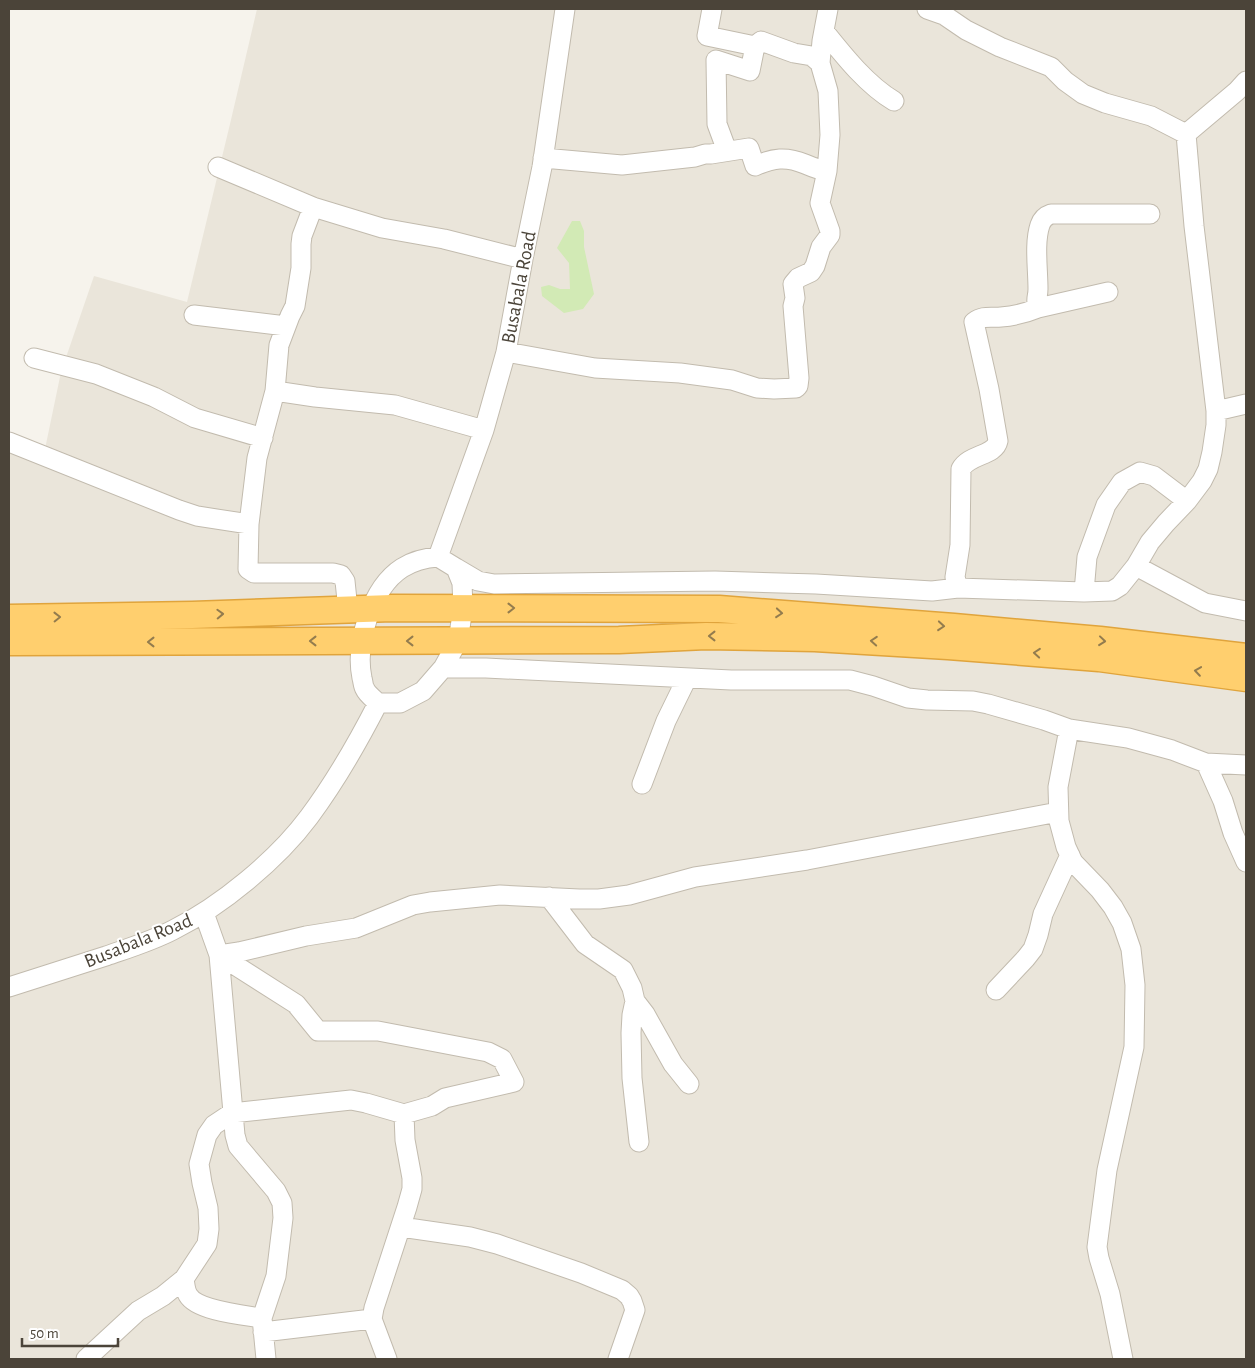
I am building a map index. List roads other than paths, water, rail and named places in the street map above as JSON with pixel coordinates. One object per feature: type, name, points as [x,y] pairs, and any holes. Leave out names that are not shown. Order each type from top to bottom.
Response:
[{"type":"highway","points":[[9,618],[192,615],[359,609],[720,609],[1100,640],[1246,658]]},
{"type":"highway","points":[[9,642],[619,640],[706,636],[815,638],[1099,658],[1246,678]]},
{"type":"street","name":"Busabala Road","points":[[438,557],[484,430],[506,352],[543,158],[565,9]]},
{"type":"street","points":[[712,9],[707,36],[755,46]]},
{"type":"street","points":[[506,352],[595,368],[680,373],[732,380],[757,388],[796,388],[798,386],[793,284],[798,278],[811,272],[821,247],[830,235],[820,203],[827,171],[830,135],[828,91],[820,63],[828,9]]},
{"type":"street","points":[[927,9],[944,14],[966,30],[1000,47],[1051,66],[1065,81],[1083,94],[1105,103],[1151,116],[1186,134]]},
{"type":"street","points":[[824,31],[850,63],[884,96],[894,101]]},
{"type":"street","points":[[727,151],[717,124],[716,60],[750,71],[755,46],[761,41],[794,53],[812,56],[820,63]]},
{"type":"street","points":[[1186,134],[1243,88]]},
{"type":"street","points":[[359,609],[401,568],[422,558],[438,557],[478,581],[494,584],[715,581],[816,584],[932,591],[958,588],[1084,592],[1112,591],[1120,586],[1136,566],[1150,542],[1187,501],[1202,481],[1208,469],[1212,452],[1216,411],[1194,226],[1186,134]]},
{"type":"street","points":[[543,158],[622,165],[695,157],[749,148],[756,166],[776,158],[797,161],[827,171]]},
{"type":"street","points":[[218,167],[313,207],[382,228],[444,240],[523,259]]},
{"type":"street","points":[[313,207],[302,236],[300,277],[295,306],[279,345],[275,391],[257,458],[249,524],[248,568],[254,573],[333,573],[341,575],[359,609],[362,641],[360,666],[365,690],[378,703],[400,703],[423,691],[443,668],[458,641],[463,608],[462,583],[456,568]]},
{"type":"street","points":[[1038,308],[1036,300],[1038,292],[1037,242],[1040,226],[1046,216],[1050,214],[1150,214]]},
{"type":"street","points":[[958,588],[956,577],[960,545],[961,469],[964,464],[975,456],[993,450],[997,446],[998,441],[974,322],[978,318],[1000,317],[1027,312],[1108,292]]},
{"type":"street","points":[[194,315],[286,326]]},
{"type":"street","points":[[34,358],[96,374],[154,398],[195,418],[263,438]]},
{"type":"street","points":[[275,391],[315,398],[395,406],[484,430]]},
{"type":"street","points":[[1216,411],[1246,404]]},
{"type":"street","points":[[9,442],[179,510],[197,516],[249,524]]},
{"type":"street","points":[[1084,592],[1087,557],[1106,505],[1122,482],[1140,472],[1154,476],[1187,501]]},
{"type":"street","points":[[1136,566],[1205,603],[1246,610]]},
{"type":"street","points":[[443,668],[486,668],[731,680],[850,680],[908,698],[973,701],[988,704],[1069,729],[1128,738],[1172,750],[1206,763],[1246,765]]},
{"type":"street","points":[[642,784],[666,721],[687,678]]},
{"type":"street","name":"Busabala Road","points":[[9,987],[133,947],[172,930],[204,913],[250,878],[309,817],[355,748],[378,703]]},
{"type":"street","points":[[1069,729],[1058,787],[1059,821],[1066,847],[1073,862],[1100,890],[1122,923],[1131,949],[1134,968],[1134,1047],[1107,1170],[1097,1246],[1098,1258],[1110,1294],[1123,1359]]},
{"type":"street","points":[[1206,763],[1223,801],[1233,833],[1246,862]]},
{"type":"street","points":[[219,955],[306,936],[356,928],[413,905],[430,902],[500,895],[599,899],[629,895],[695,877],[807,860],[1058,812]]},
{"type":"street","points":[[996,990],[1033,949],[1043,914],[1070,855]]},
{"type":"street","points":[[549,897],[585,944],[623,970],[632,988],[635,1001],[645,1014],[673,1064],[689,1084]]},
{"type":"street","points":[[204,913],[219,955],[234,1136],[238,1146],[276,1191],[282,1204],[283,1218],[276,1276],[262,1325],[266,1359]]},
{"type":"street","points":[[86,1359],[138,1311],[163,1296],[184,1279],[207,1244],[209,1229],[208,1208],[199,1164],[207,1135],[214,1125],[232,1113],[351,1100],[404,1114],[432,1106],[445,1098],[514,1082],[502,1059],[488,1052],[378,1032],[318,1031],[296,1004],[219,955]]},
{"type":"street","points":[[635,1001],[631,1033],[632,1078],[639,1142]]},
{"type":"street","points":[[387,1359],[372,1319],[412,1189],[412,1178],[405,1140],[404,1114]]},
{"type":"street","points":[[401,1227],[470,1237],[497,1244],[581,1273],[622,1290],[629,1296],[635,1310],[618,1359]]},
{"type":"street","points":[[184,1279],[186,1293],[191,1300],[205,1308],[262,1325],[372,1319]]}]
